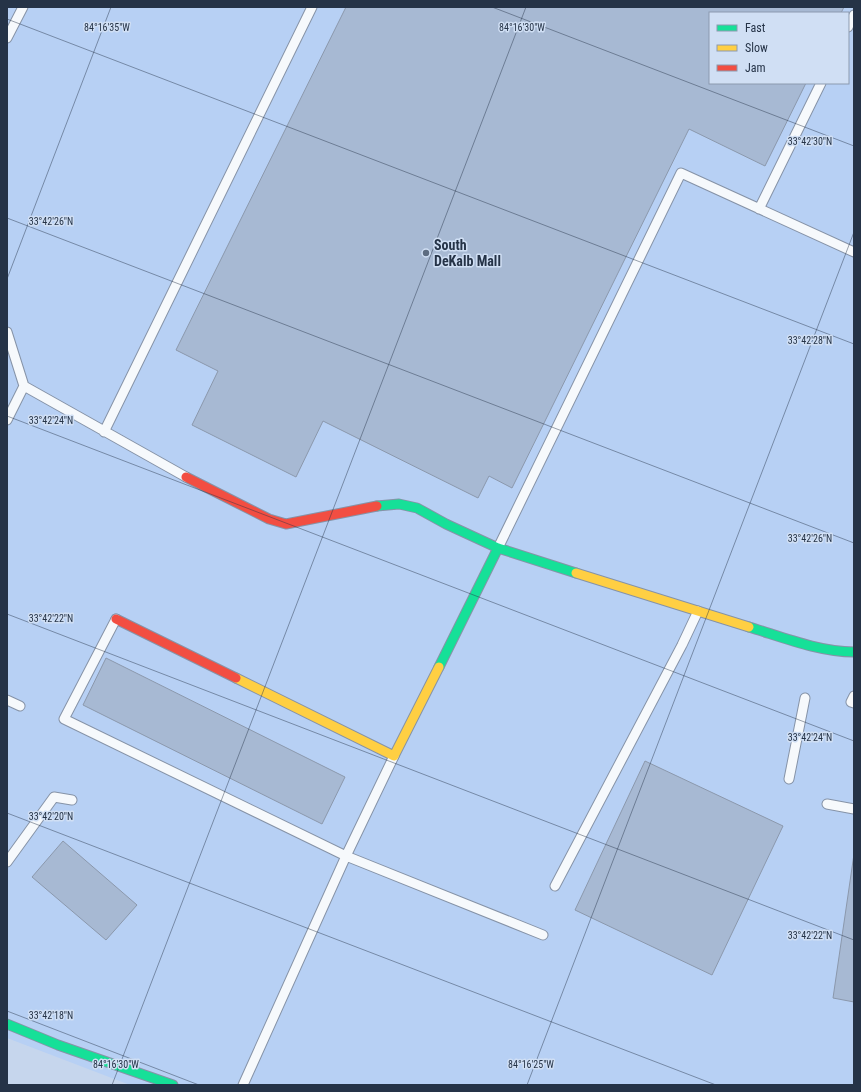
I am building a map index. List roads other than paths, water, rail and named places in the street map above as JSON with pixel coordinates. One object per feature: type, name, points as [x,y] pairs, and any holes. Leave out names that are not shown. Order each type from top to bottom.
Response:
[{"type":"street","points":[[186,477],[269,519],[286,524],[382,505],[399,504],[417,508],[446,524],[498,548],[797,642],[844,652],[854,652]]},
{"type":"street","points":[[116,620],[164,642],[394,756],[498,548]]},
{"type":"street","points":[[7,1024],[58,1045],[173,1085]]},
{"type":"lane","points":[[7,38],[23,7]]},
{"type":"lane","points":[[104,432],[312,7]]},
{"type":"lane","points":[[849,25],[854,15]]},
{"type":"lane","points":[[759,209],[821,84]]},
{"type":"lane","points":[[498,548],[681,173],[854,252]]},
{"type":"lane","points":[[7,332],[24,386],[186,477]]},
{"type":"lane","points":[[7,420],[24,386]]},
{"type":"lane","points":[[554,886],[682,645],[698,611]]},
{"type":"lane","points":[[116,620],[64,720],[346,856],[543,935]]},
{"type":"lane","points":[[854,696],[851,702],[854,703]]},
{"type":"lane","points":[[789,779],[806,698]]},
{"type":"lane","points":[[7,700],[20,706]]},
{"type":"lane","points":[[243,1085],[346,856],[394,756]]},
{"type":"lane","points":[[7,862],[54,798],[72,800]]},
{"type":"lane","points":[[827,804],[854,809]]},
{"type":"place","name":"South DeKalb Mall","points":[[426,253]]}]
